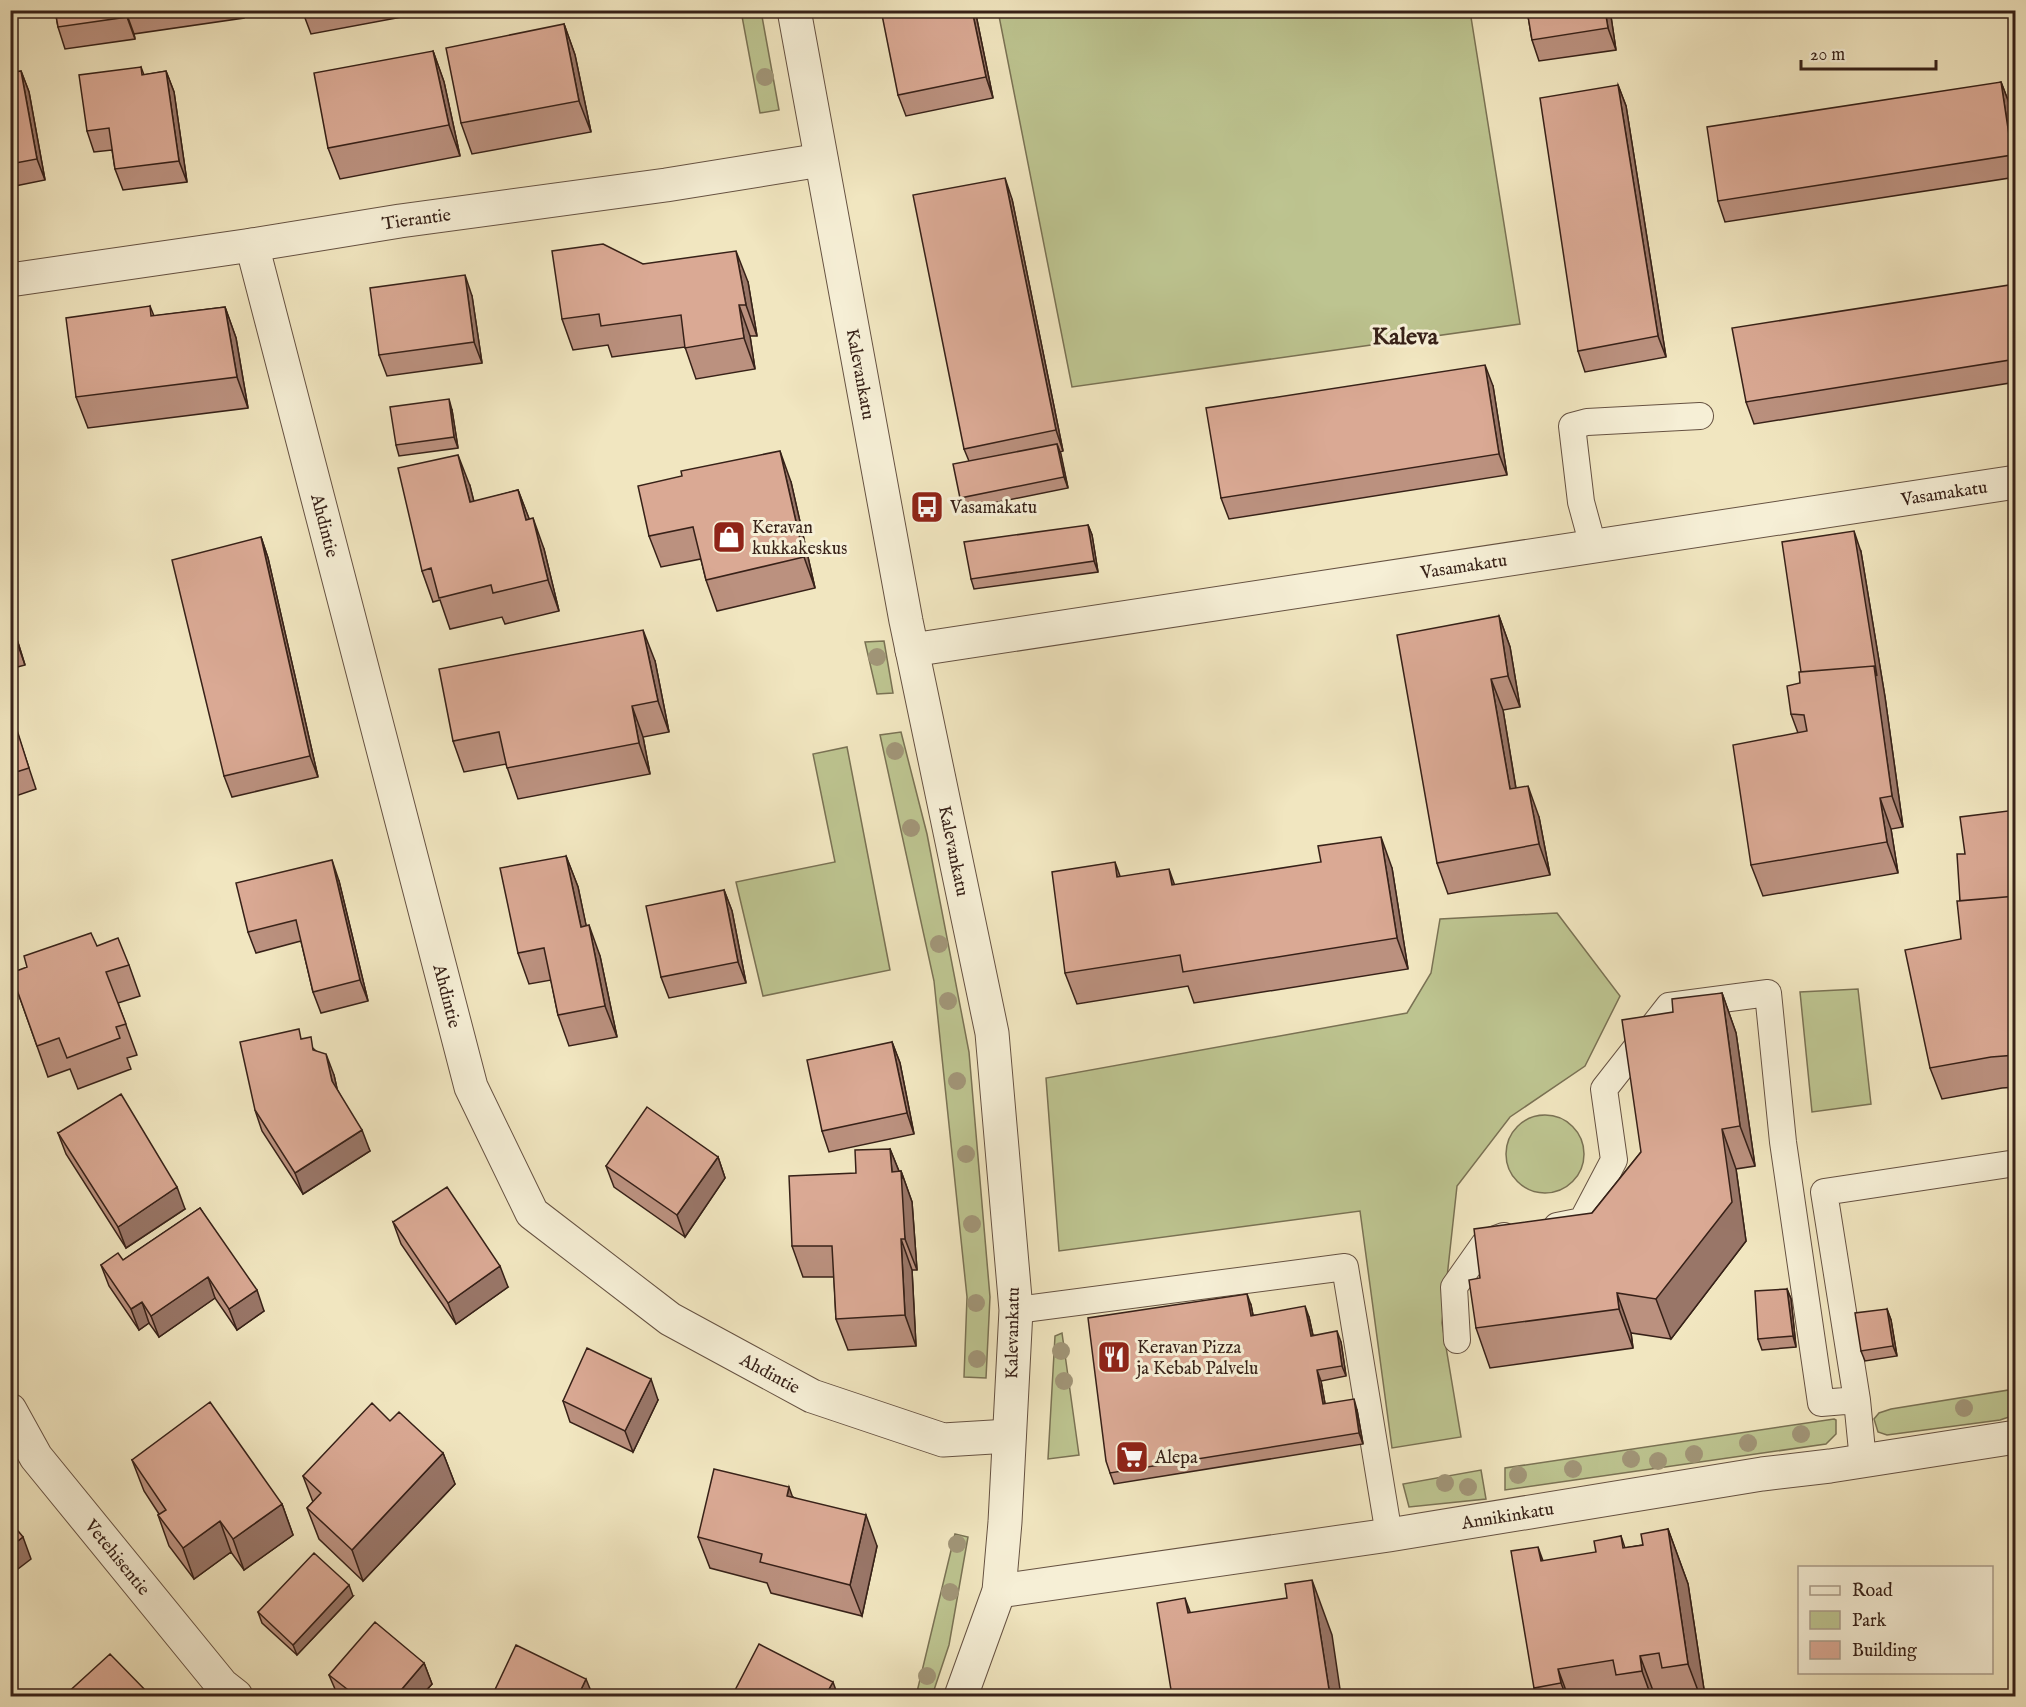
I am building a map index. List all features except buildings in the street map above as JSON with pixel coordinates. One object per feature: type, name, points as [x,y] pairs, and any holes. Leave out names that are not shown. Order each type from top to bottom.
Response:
[{"type":"street","name":"Kalevankatu","points":[[794,10],[912,650],[992,1033],[1016,1310],[1005,1522],[999,1591],[961,1696]]},
{"type":"street","name":"Tierantie","points":[[10,280],[400,221],[666,185],[821,160]]},
{"type":"street","name":"Ahdintie","points":[[252,245],[471,1087],[532,1213],[670,1319],[812,1396],[943,1440],[1009,1436]]},
{"type":"street","name":"Vasamakatu","points":[[912,650],[2016,482]]},
{"type":"street","name":"Vetehisentie","points":[[10,1410],[36,1457],[222,1685],[236,1696]]},
{"type":"street","name":"Annikinkatu","points":[[999,1591],[1389,1535],[1762,1474],[2016,1437]]},
{"type":"lane","points":[[1593,546],[1581,502],[1572,426],[1587,422],[1700,416]]},
{"type":"lane","points":[[1457,1340],[1454,1287],[1485,1243],[1504,1236],[1582,1221],[1614,1160],[1604,1089],[1669,1006],[1768,993],[1783,1142],[1821,1403],[1857,1400]]},
{"type":"lane","points":[[1863,1461],[1857,1400],[1824,1192],[2016,1163]]},
{"type":"lane","points":[[1016,1310],[1345,1267],[1389,1535]]},
{"type":"green space","points":[[741,11],[761,11],[779,110],[760,113]]},
{"type":"green space","points":[[998,11],[1470,11],[1520,324],[1072,387]]},
{"type":"green space","points":[[884,641],[893,693],[877,694],[865,642]]},
{"type":"green space","points":[[901,732],[927,834],[969,1052],[990,1297],[986,1378],[964,1377],[967,1297],[934,981],[880,735]]},
{"type":"green space","points":[[847,747],[890,970],[763,996],[736,882],[835,862],[813,754]]},
{"type":"green space","points":[[1557,913],[1620,996],[1585,1066],[1510,1117],[1457,1186],[1442,1323],[1461,1437],[1392,1448],[1360,1211],[1059,1251],[1046,1078],[1407,1013],[1431,973],[1440,919]]},
{"type":"green space","points":[[1858,989],[1871,1104],[1812,1112],[1800,992]]},
{"type":"green space","points":[[1545,1115],[1560,1118],[1573,1126],[1581,1139],[1584,1154],[1581,1169],[1573,1182],[1560,1190],[1545,1193],[1530,1190],[1517,1182],[1509,1169],[1506,1154],[1509,1139],[1517,1126],[1530,1118]]},
{"type":"green space","points":[[1062,1333],[1079,1455],[1048,1459],[1055,1336]]},
{"type":"green space","points":[[2015,1389],[2015,1415],[2000,1420],[1887,1435],[1878,1432],[1874,1419],[1879,1413],[1891,1409]]},
{"type":"green space","points":[[1836,1420],[1836,1434],[1826,1444],[1505,1490],[1505,1468]]},
{"type":"green space","points":[[1481,1470],[1486,1499],[1409,1507],[1403,1484]]},
{"type":"green space","points":[[955,1534],[968,1537],[949,1645],[932,1696],[916,1696]]},
{"type":"place","name":"Vasamakatu","points":[[927,507]]},
{"type":"place","name":"Keravan kukkakeskus","points":[[729,537]]},
{"type":"place","name":"Keravan Pizza ja Kebab Palvelu","points":[[1114,1357]]},
{"type":"place","name":"Alepa","points":[[1132,1457]]},
{"type":"district","name":"Kaleva","points":[[1405,336]]}]
